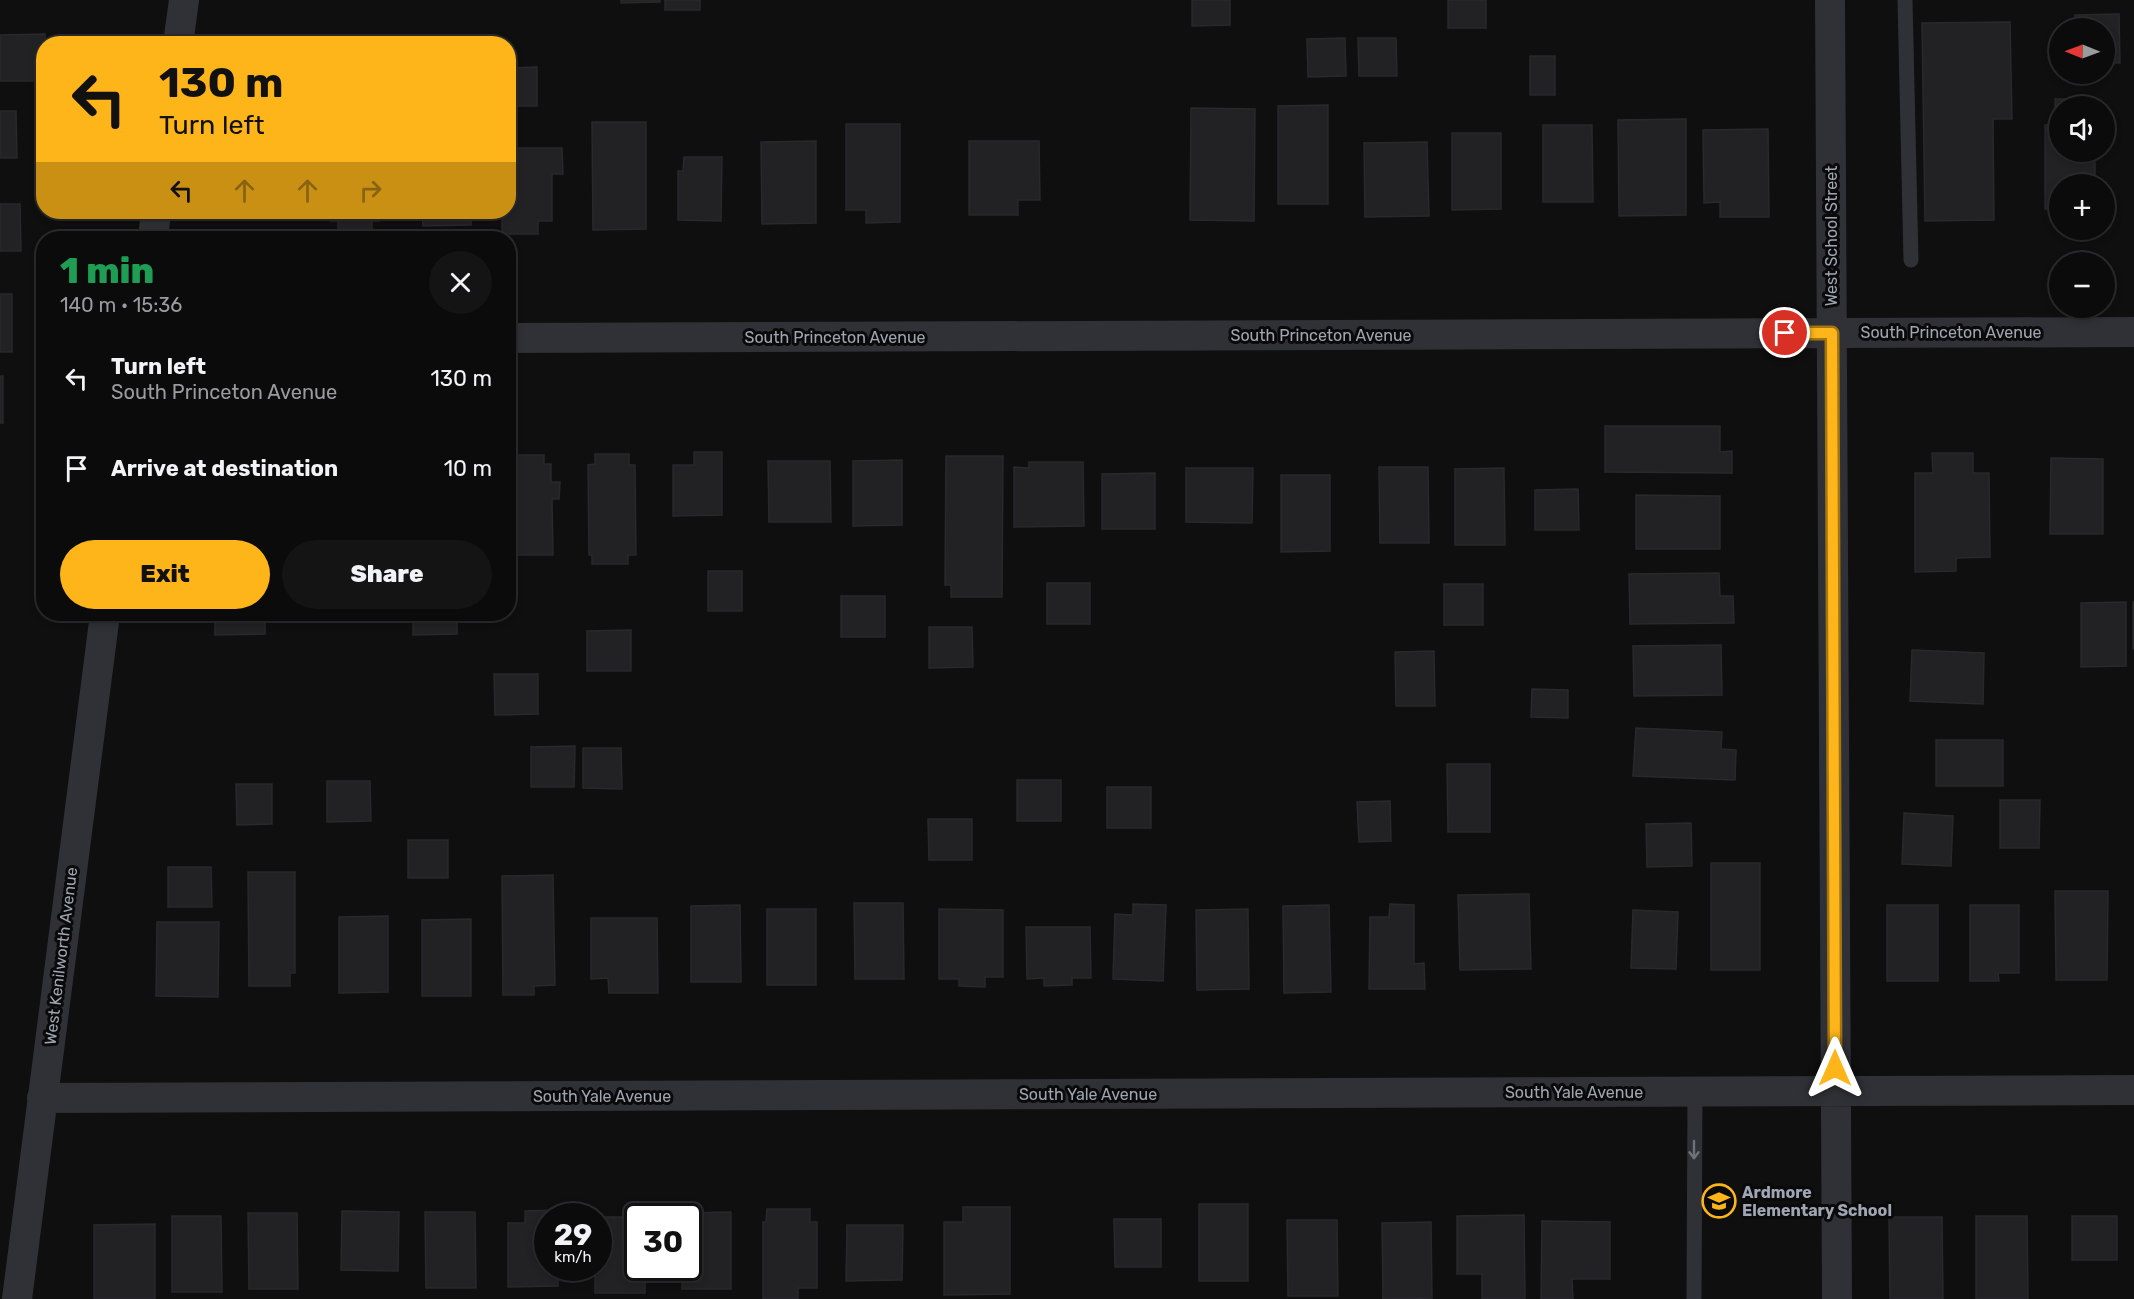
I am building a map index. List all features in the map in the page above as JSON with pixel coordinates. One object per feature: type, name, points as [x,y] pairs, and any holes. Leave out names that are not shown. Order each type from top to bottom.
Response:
[{"type":"street","points":[[179,36],[184,0]]},
{"type":"street","name":"West School Street","points":[[1830,0],[1836,1299]]},
{"type":"street","name":"South Princeton Avenue","points":[[516,338],[2134,332]]},
{"type":"street","name":"West Kenilworth Avenue","points":[[17,1299],[104,621]]},
{"type":"street","name":"South Yale Avenue","points":[[42,1098],[2134,1090]]},
{"type":"lane","points":[[1905,0],[1911,260]]},
{"type":"lane","points":[[1694,1299],[1695,1092]]},
{"type":"building","points":[[621,0],[660,0],[660,2],[621,3]]},
{"type":"building","points":[[665,0],[700,0],[700,10],[665,10]]},
{"type":"building","points":[[1192,0],[1230,0],[1230,25],[1192,26]]},
{"type":"building","points":[[1448,0],[1486,0],[1486,28],[1448,28]]},
{"type":"building","points":[[2119,14],[2120,63],[2115,63],[2115,18],[2075,18],[2075,15]]},
{"type":"building","points":[[2010,22],[2012,119],[1993,119],[1994,220],[1925,221],[1922,23]]},
{"type":"building","points":[[45,34],[45,36],[36,36],[36,81],[0,81],[0,35]]},
{"type":"building","points":[[1345,38],[1346,76],[1308,77],[1307,39]]},
{"type":"building","points":[[1358,38],[1396,38],[1397,76],[1359,76]]},
{"type":"building","points":[[1530,56],[1555,56],[1555,95],[1530,95]]},
{"type":"building","points":[[537,67],[537,106],[516,106],[516,68]]},
{"type":"building","points":[[1328,105],[1328,204],[1278,204],[1278,106]]},
{"type":"building","points":[[1191,108],[1255,109],[1254,221],[1190,220]]},
{"type":"building","points":[[0,111],[16,111],[17,158],[0,158]]},
{"type":"building","points":[[1686,119],[1686,215],[1619,216],[1618,120]]},
{"type":"building","points":[[592,122],[646,122],[646,229],[593,230]]},
{"type":"building","points":[[846,124],[900,124],[900,222],[866,223],[866,210],[846,210]]},
{"type":"building","points":[[1543,125],[1592,125],[1593,202],[1543,202]]},
{"type":"building","points":[[2045,125],[2049,125],[2049,162],[2095,162],[2095,174],[2049,174],[2049,209],[2045,209]]},
{"type":"building","points":[[1768,129],[1769,217],[1720,217],[1720,202],[1704,203],[1703,130]]},
{"type":"building","points":[[1452,133],[1501,133],[1501,209],[1452,210]]},
{"type":"building","points":[[816,141],[816,223],[762,224],[761,142]]},
{"type":"building","points":[[969,141],[1039,141],[1040,200],[1018,200],[1018,215],[969,215]]},
{"type":"building","points":[[1427,142],[1429,216],[1365,217],[1364,143]]},
{"type":"building","points":[[516,148],[562,148],[563,174],[552,174],[552,221],[538,221],[538,234],[516,234],[516,231],[502,231],[502,219],[516,219]]},
{"type":"building","points":[[684,157],[722,157],[721,221],[678,220],[678,171],[683,171]]},
{"type":"building","points":[[0,204],[20,204],[21,251],[0,251]]},
{"type":"building","points":[[330,219],[379,219],[379,221],[372,221],[372,231],[338,231],[338,221],[330,221]]},
{"type":"building","points":[[422,219],[471,219],[471,225],[423,226]]},
{"type":"building","points":[[0,294],[12,294],[12,352],[0,352]]},
{"type":"building","points":[[0,376],[3,376],[3,423],[0,423]]},
{"type":"building","points":[[1605,426],[1720,426],[1720,452],[1732,451],[1732,473],[1605,472]]},
{"type":"building","points":[[694,452],[722,452],[722,515],[673,516],[673,465],[694,465]]},
{"type":"building","points":[[1932,453],[1973,453],[1973,473],[1989,473],[1990,557],[1956,558],[1956,571],[1915,572],[1915,473],[1933,473]]},
{"type":"building","points":[[595,454],[629,454],[629,465],[635,465],[636,555],[628,555],[628,564],[592,564],[592,555],[589,555],[588,465],[595,464]]},
{"type":"building","points":[[516,455],[544,455],[544,464],[551,464],[551,482],[560,482],[559,499],[552,499],[553,555],[516,555]]},
{"type":"building","points":[[946,456],[1003,456],[1002,597],[951,597],[951,585],[945,585]]},
{"type":"building","points":[[2051,458],[2103,459],[2103,534],[2050,534]]},
{"type":"building","points":[[902,460],[902,525],[853,526],[853,461]]},
{"type":"building","points":[[768,461],[830,461],[831,522],[769,522]]},
{"type":"building","points":[[1029,462],[1083,462],[1084,526],[1014,527],[1014,467],[1029,468]]},
{"type":"building","points":[[1379,467],[1428,467],[1429,543],[1380,543]]},
{"type":"building","points":[[1186,468],[1253,468],[1252,523],[1186,522]]},
{"type":"building","points":[[1504,468],[1505,545],[1455,545],[1455,469]]},
{"type":"building","points":[[1155,473],[1155,529],[1102,529],[1102,474]]},
{"type":"building","points":[[1281,475],[1330,475],[1330,551],[1281,552]]},
{"type":"building","points":[[1578,489],[1579,530],[1535,530],[1535,490]]},
{"type":"building","points":[[1636,495],[1720,496],[1720,549],[1636,549]]},
{"type":"building","points":[[708,571],[742,571],[742,611],[708,611]]},
{"type":"building","points":[[1719,573],[1720,596],[1733,596],[1734,623],[1630,624],[1629,574]]},
{"type":"building","points":[[1047,583],[1090,583],[1090,624],[1047,624]]},
{"type":"building","points":[[1444,584],[1483,584],[1483,625],[1444,625]]},
{"type":"building","points":[[841,596],[885,596],[885,637],[841,637]]},
{"type":"building","points":[[2126,602],[2126,666],[2081,667],[2081,603]]},
{"type":"building","points":[[2134,602],[2134,649],[2133,649]]},
{"type":"building","points":[[215,621],[265,621],[265,634],[215,635]]},
{"type":"building","points":[[413,621],[457,621],[457,634],[413,635]]},
{"type":"building","points":[[929,627],[972,627],[973,667],[929,668]]},
{"type":"building","points":[[631,630],[631,671],[587,671],[587,631]]},
{"type":"building","points":[[1721,645],[1722,695],[1634,696],[1633,646]]},
{"type":"building","points":[[1912,650],[1984,653],[1983,704],[1910,701]]},
{"type":"building","points":[[1434,651],[1435,706],[1396,706],[1395,652]]},
{"type":"building","points":[[494,674],[538,674],[538,714],[495,715]]},
{"type":"building","points":[[1532,689],[1568,690],[1568,718],[1531,717]]},
{"type":"building","points":[[1636,728],[1722,732],[1721,749],[1736,750],[1735,780],[1633,776]]},
{"type":"building","points":[[1936,740],[2003,740],[2003,786],[1936,786]]},
{"type":"building","points":[[575,746],[574,787],[531,787],[531,747]]},
{"type":"building","points":[[583,748],[621,748],[622,789],[583,788]]},
{"type":"building","points":[[1447,764],[1490,764],[1490,832],[1448,832]]},
{"type":"building","points":[[1017,780],[1061,780],[1061,821],[1017,821]]},
{"type":"building","points":[[327,781],[370,781],[371,821],[327,822]]},
{"type":"building","points":[[236,784],[272,784],[272,824],[237,825]]},
{"type":"building","points":[[1107,787],[1151,787],[1151,828],[1107,828]]},
{"type":"building","points":[[2000,800],[2040,800],[2039,848],[2000,848]]},
{"type":"building","points":[[1390,801],[1391,841],[1359,842],[1357,802]]},
{"type":"building","points":[[1904,813],[1953,816],[1951,866],[1902,864]]},
{"type":"building","points":[[928,819],[972,819],[972,860],[929,860]]},
{"type":"building","points":[[1691,823],[1692,866],[1647,867],[1646,824]]},
{"type":"building","points":[[408,840],[448,840],[448,878],[408,878]]},
{"type":"building","points":[[1711,863],[1760,863],[1760,970],[1711,970]]},
{"type":"building","points":[[168,867],[211,867],[212,907],[168,907]]},
{"type":"building","points":[[248,872],[295,872],[295,973],[290,973],[290,986],[249,986]]},
{"type":"building","points":[[553,875],[555,985],[534,986],[534,995],[503,995],[502,876]]},
{"type":"building","points":[[2055,891],[2108,891],[2107,980],[2056,980]]},
{"type":"building","points":[[1529,894],[1531,969],[1460,970],[1458,895]]},
{"type":"building","points":[[854,903],[903,903],[904,979],[855,979]]},
{"type":"building","points":[[1133,904],[1166,905],[1163,981],[1113,979],[1115,914],[1133,915]]},
{"type":"building","points":[[1390,904],[1414,905],[1414,964],[1424,963],[1425,989],[1369,989],[1370,917],[1389,917]]},
{"type":"building","points":[[740,905],[741,982],[691,982],[691,906]]},
{"type":"building","points":[[1329,905],[1331,992],[1284,993],[1283,906]]},
{"type":"building","points":[[1887,905],[1938,905],[1938,981],[1887,981]]},
{"type":"building","points":[[1970,905],[2019,905],[2019,973],[1998,973],[1999,981],[1970,981]]},
{"type":"building","points":[[767,909],[816,909],[816,985],[767,985]]},
{"type":"building","points":[[939,909],[1003,910],[1003,977],[985,977],[985,987],[959,986],[959,979],[939,979]]},
{"type":"building","points":[[1248,909],[1249,989],[1197,990],[1196,910]]},
{"type":"building","points":[[1633,910],[1678,912],[1676,969],[1631,968]]},
{"type":"building","points":[[388,916],[388,992],[339,993],[339,917]]},
{"type":"building","points":[[591,918],[657,918],[658,993],[609,993],[608,978],[591,979]]},
{"type":"building","points":[[471,919],[471,996],[422,996],[422,920]]},
{"type":"building","points":[[157,922],[219,922],[218,997],[156,996]]},
{"type":"building","points":[[1026,927],[1090,927],[1091,978],[1072,978],[1072,985],[1044,986],[1044,978],[1027,979]]},
{"type":"building","points":[[1199,1204],[1248,1204],[1248,1281],[1199,1281]]},
{"type":"building","points":[[963,1207],[1010,1207],[1010,1294],[944,1295],[944,1222],[963,1222]]},
{"type":"building","points":[[767,1209],[810,1209],[810,1222],[817,1222],[817,1288],[798,1288],[798,1299],[763,1299],[763,1222],[766,1222]]},
{"type":"building","points":[[342,1211],[399,1212],[398,1271],[341,1270]]},
{"type":"building","points":[[525,1211],[534,1211],[534,1281],[558,1281],[558,1286],[508,1287],[508,1223],[525,1223]]},
{"type":"building","points":[[425,1212],[475,1212],[476,1288],[426,1288]]},
{"type":"building","points":[[731,1212],[731,1289],[682,1289],[682,1281],[702,1281],[702,1213]]},
{"type":"building","points":[[248,1213],[297,1213],[298,1289],[249,1289]]},
{"type":"building","points":[[1524,1215],[1525,1299],[1482,1299],[1482,1274],[1457,1274],[1457,1216]]},
{"type":"building","points":[[172,1216],[221,1216],[222,1292],[172,1292]]},
{"type":"building","points":[[1976,1216],[2027,1216],[2028,1299],[1976,1299]]},
{"type":"building","points":[[2072,1216],[2117,1216],[2117,1260],[2072,1260]]},
{"type":"building","points":[[612,1217],[624,1217],[624,1281],[645,1281],[645,1293],[595,1293],[595,1281],[612,1281]]},
{"type":"building","points":[[1889,1217],[1942,1217],[1943,1299],[1890,1299]]},
{"type":"building","points":[[1114,1219],[1161,1219],[1161,1267],[1115,1267]]},
{"type":"building","points":[[1287,1220],[1337,1220],[1338,1296],[1288,1296]]},
{"type":"building","points":[[1542,1221],[1610,1222],[1610,1279],[1572,1279],[1573,1299],[1541,1299]]},
{"type":"building","points":[[1431,1222],[1432,1298],[1383,1299],[1382,1223]]},
{"type":"building","points":[[155,1224],[155,1299],[94,1299],[94,1225]]},
{"type":"building","points":[[847,1225],[903,1225],[902,1280],[846,1281]]},
{"type":"place","name":"Ardmore Elementary School","points":[[1719,1201]]},
{"type":"route","points":[[1785,333],[1832,333],[1835,1068]]}]
